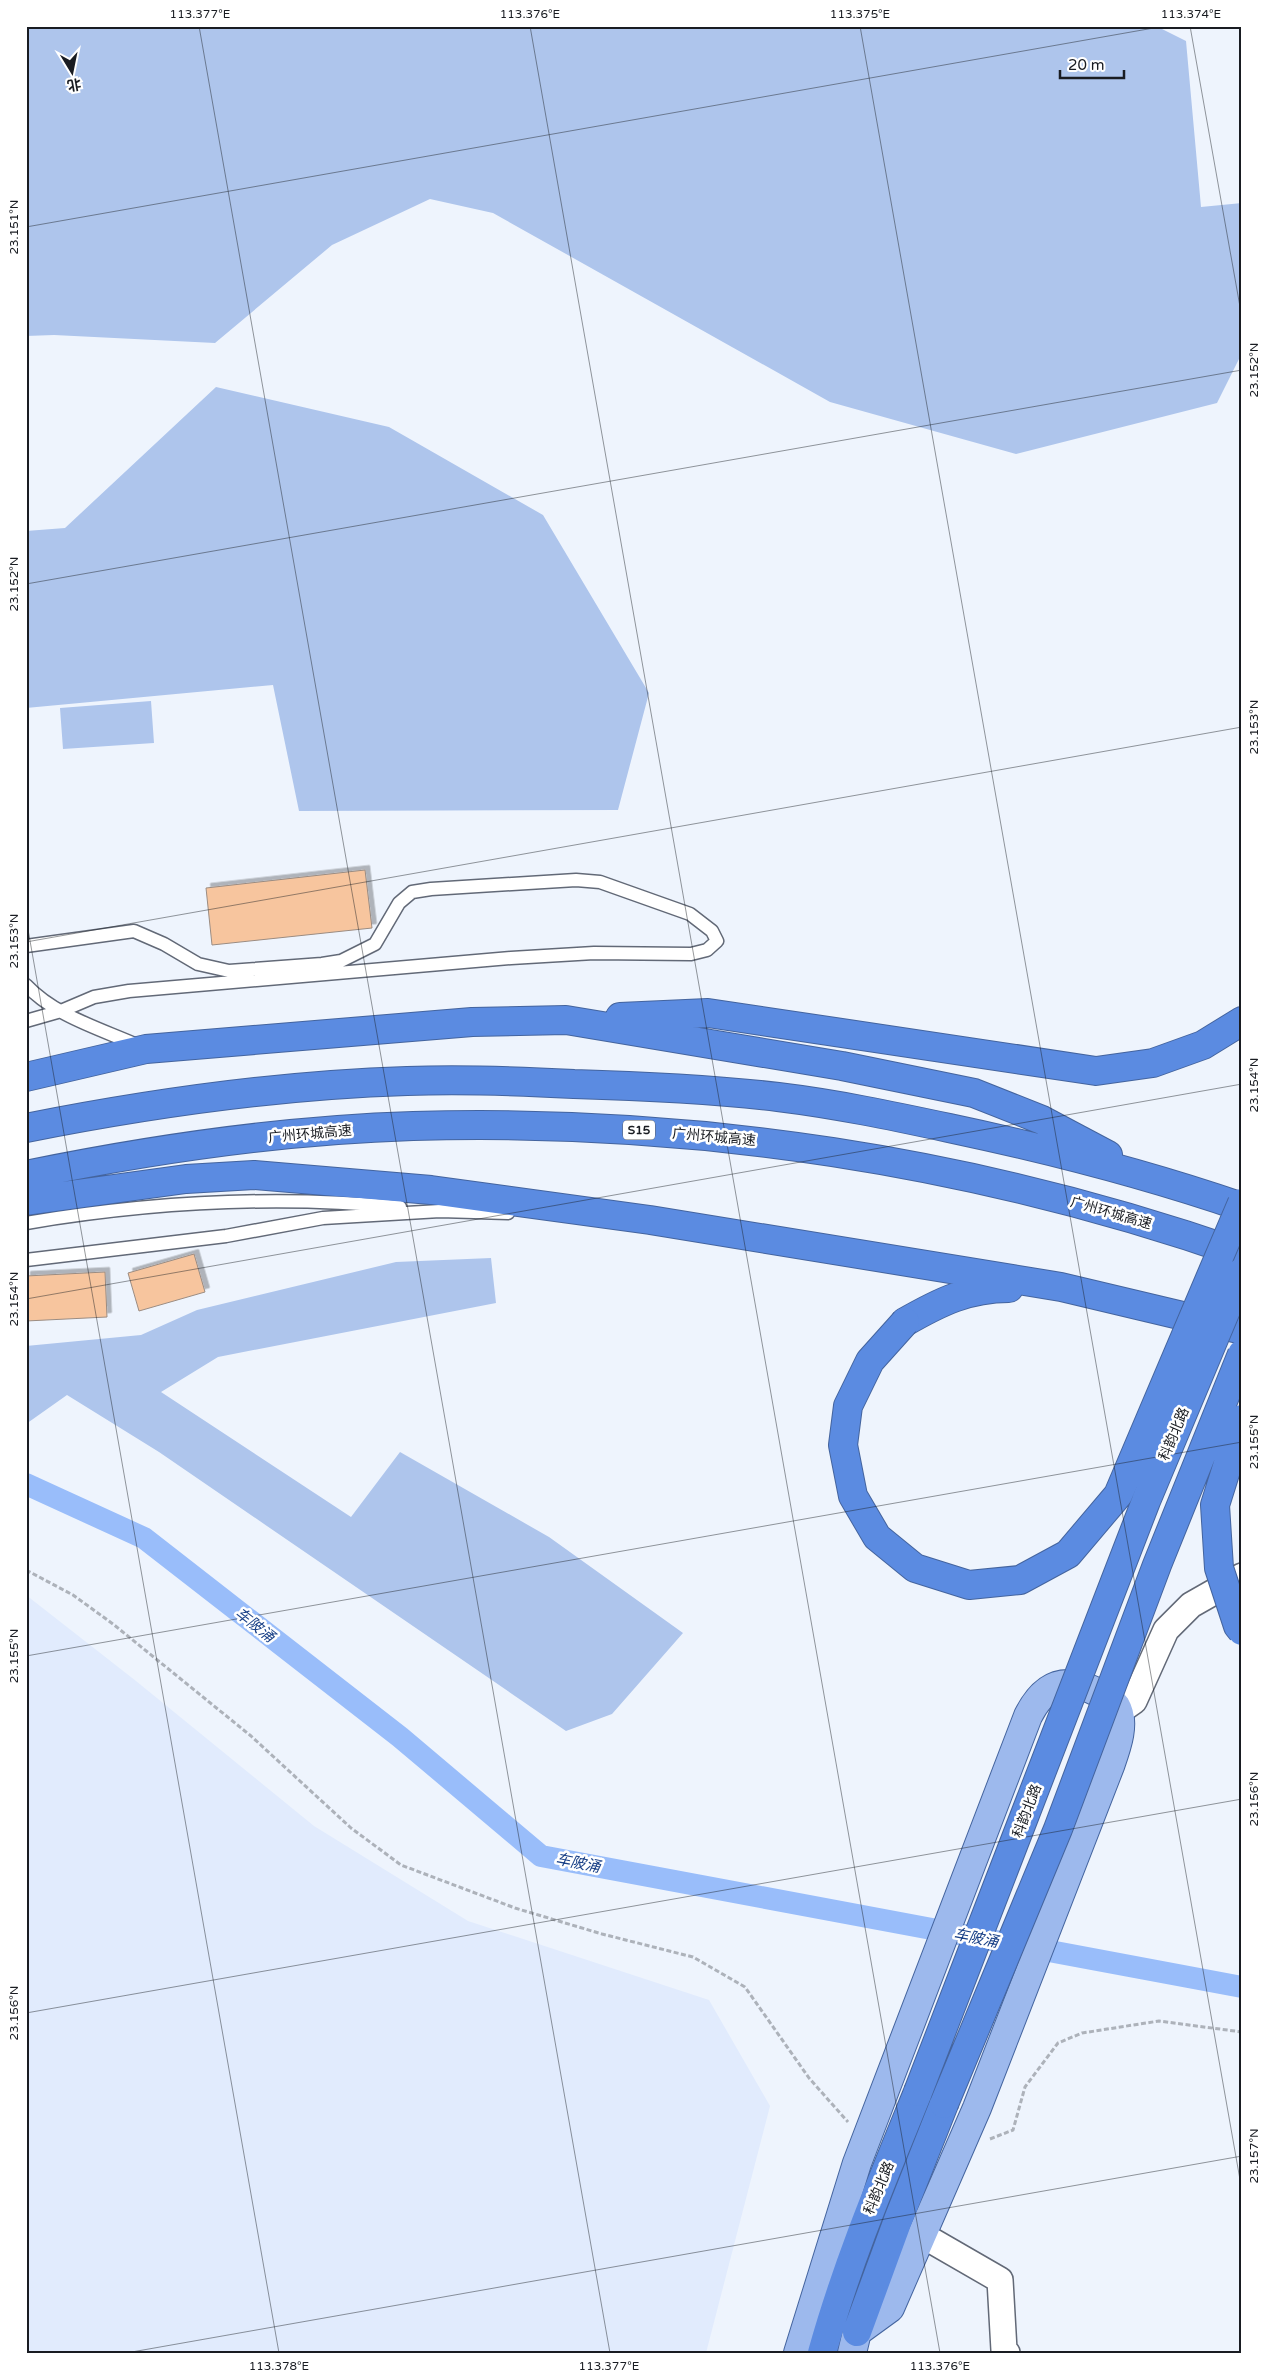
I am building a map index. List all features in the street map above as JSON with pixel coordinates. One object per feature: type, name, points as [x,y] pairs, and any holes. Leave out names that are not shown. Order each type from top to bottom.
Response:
[{"type":"highway","points":[[26,1077],[146,1049],[472,1022],[708,1014],[1096,1071],[1153,1063],[1204,1045],[1242,1021]]},
{"type":"highway","points":[[566,1020],[842,1066],[974,1093],[1042,1120],[1153,1179]]},
{"type":"highway","points":[[26,1128],[152,1105],[263,1090],[408,1081],[524,1082],[623,1086],[778,1097],[881,1113],[1028,1144],[1153,1179],[1242,1207]]},
{"type":"highway","name":"广州环城高速","points":[[26,1176],[145,1153],[294,1134],[412,1126],[636,1130],[779,1143],[872,1157],[1035,1192],[1188,1235],[1242,1254]]},
{"type":"highway","points":[[26,1201],[186,1180],[254,1175],[431,1190],[650,1220],[1061,1287],[1242,1330]]},
{"type":"highway","points":[[1061,1287],[985,1288],[942,1301],[905,1322],[870,1361],[848,1406],[843,1445],[853,1496],[877,1537],[915,1568],[969,1585],[1020,1580],[1068,1554],[1118,1495],[1242,1202]]},
{"type":"highway","name":"科韵北路","points":[[822,2353],[838,2296],[863,2227],[918,2092],[1146,1501],[1242,1272]]},
{"type":"highway","name":"科韵北路","points":[[854,2342],[888,2245],[1058,1829],[1156,1565],[1242,1354]]},
{"type":"highway","points":[[1242,1419],[1215,1505],[1219,1568],[1238,1626],[1242,1631]]},
{"type":"main road","points":[[798,2353],[865,2141],[884,2088],[1028,1716],[1036,1701],[1046,1691],[1060,1684],[1074,1684],[1087,1687],[1105,1696],[1116,1705],[1120,1723],[1117,1745],[1096,1806],[977,2108],[890,2308],[854,2342]]},
{"type":"street","points":[[1117,1712],[1134,1701],[1166,1630],[1191,1605],[1242,1576]]},
{"type":"street","points":[[922,2235],[1000,2280],[1004,2350],[1007,2353]]},
{"type":"lane","points":[[26,946],[134,931],[164,944],[198,964],[228,971],[322,964],[341,961],[375,944],[399,903],[412,892],[431,889],[576,880],[600,882],[690,914],[712,931],[716,941],[707,950],[691,954],[594,953],[129,991],[94,998],[61,1011],[26,1021]]},
{"type":"lane","points":[[26,985],[38,998],[61,1011],[146,1049]]},
{"type":"lane","points":[[26,1223],[86,1213],[174,1204],[233,1201],[336,1201],[440,1211],[650,1220]]},
{"type":"lane","points":[[26,1260],[226,1236],[323,1218],[440,1211]]},
{"type":"path","points":[[26,1570],[74,1596],[114,1624],[250,1736],[351,1828],[401,1865],[515,1908],[602,1934],[694,1957],[745,1987],[809,2078],[865,2141]]},
{"type":"path","points":[[962,2143],[988,2139],[1013,2130],[1025,2087],[1058,2044],[1082,2033],[1158,2021],[1242,2032]]},
{"type":"shaded area","points":[[26,26],[1156,26],[1186,41],[1201,207],[1242,203],[1242,353],[1217,403],[1016,454],[830,402],[493,213],[430,199],[332,245],[215,343],[54,335],[26,336]]},
{"type":"shaded area","points":[[216,387],[389,427],[543,515],[649,693],[618,810],[299,811],[273,685],[26,708],[26,531],[65,528]]},
{"type":"shaded area","points":[[151,701],[154,743],[63,749],[60,708]]},
{"type":"shaded area","points":[[491,1258],[496,1303],[218,1357],[161,1392],[351,1517],[400,1452],[549,1537],[683,1633],[612,1714],[566,1731],[159,1452],[67,1395],[26,1424],[26,1346],[141,1335],[197,1310],[396,1262]]},
{"type":"shaded area","points":[[26,1595],[136,1681],[314,1826],[468,1921],[709,2000],[770,2106],[706,2353],[26,2353]]},
{"type":"building","points":[[365,870],[372,928],[212,945],[206,888]]},
{"type":"building","points":[[194,1254],[205,1292],[139,1311],[128,1273]]},
{"type":"building","points":[[105,1272],[107,1317],[26,1321],[26,1276]]},
{"type":"waterway","name":"车陂涌","points":[[26,1484],[144,1538],[400,1737],[541,1856],[1242,1987]]}]
